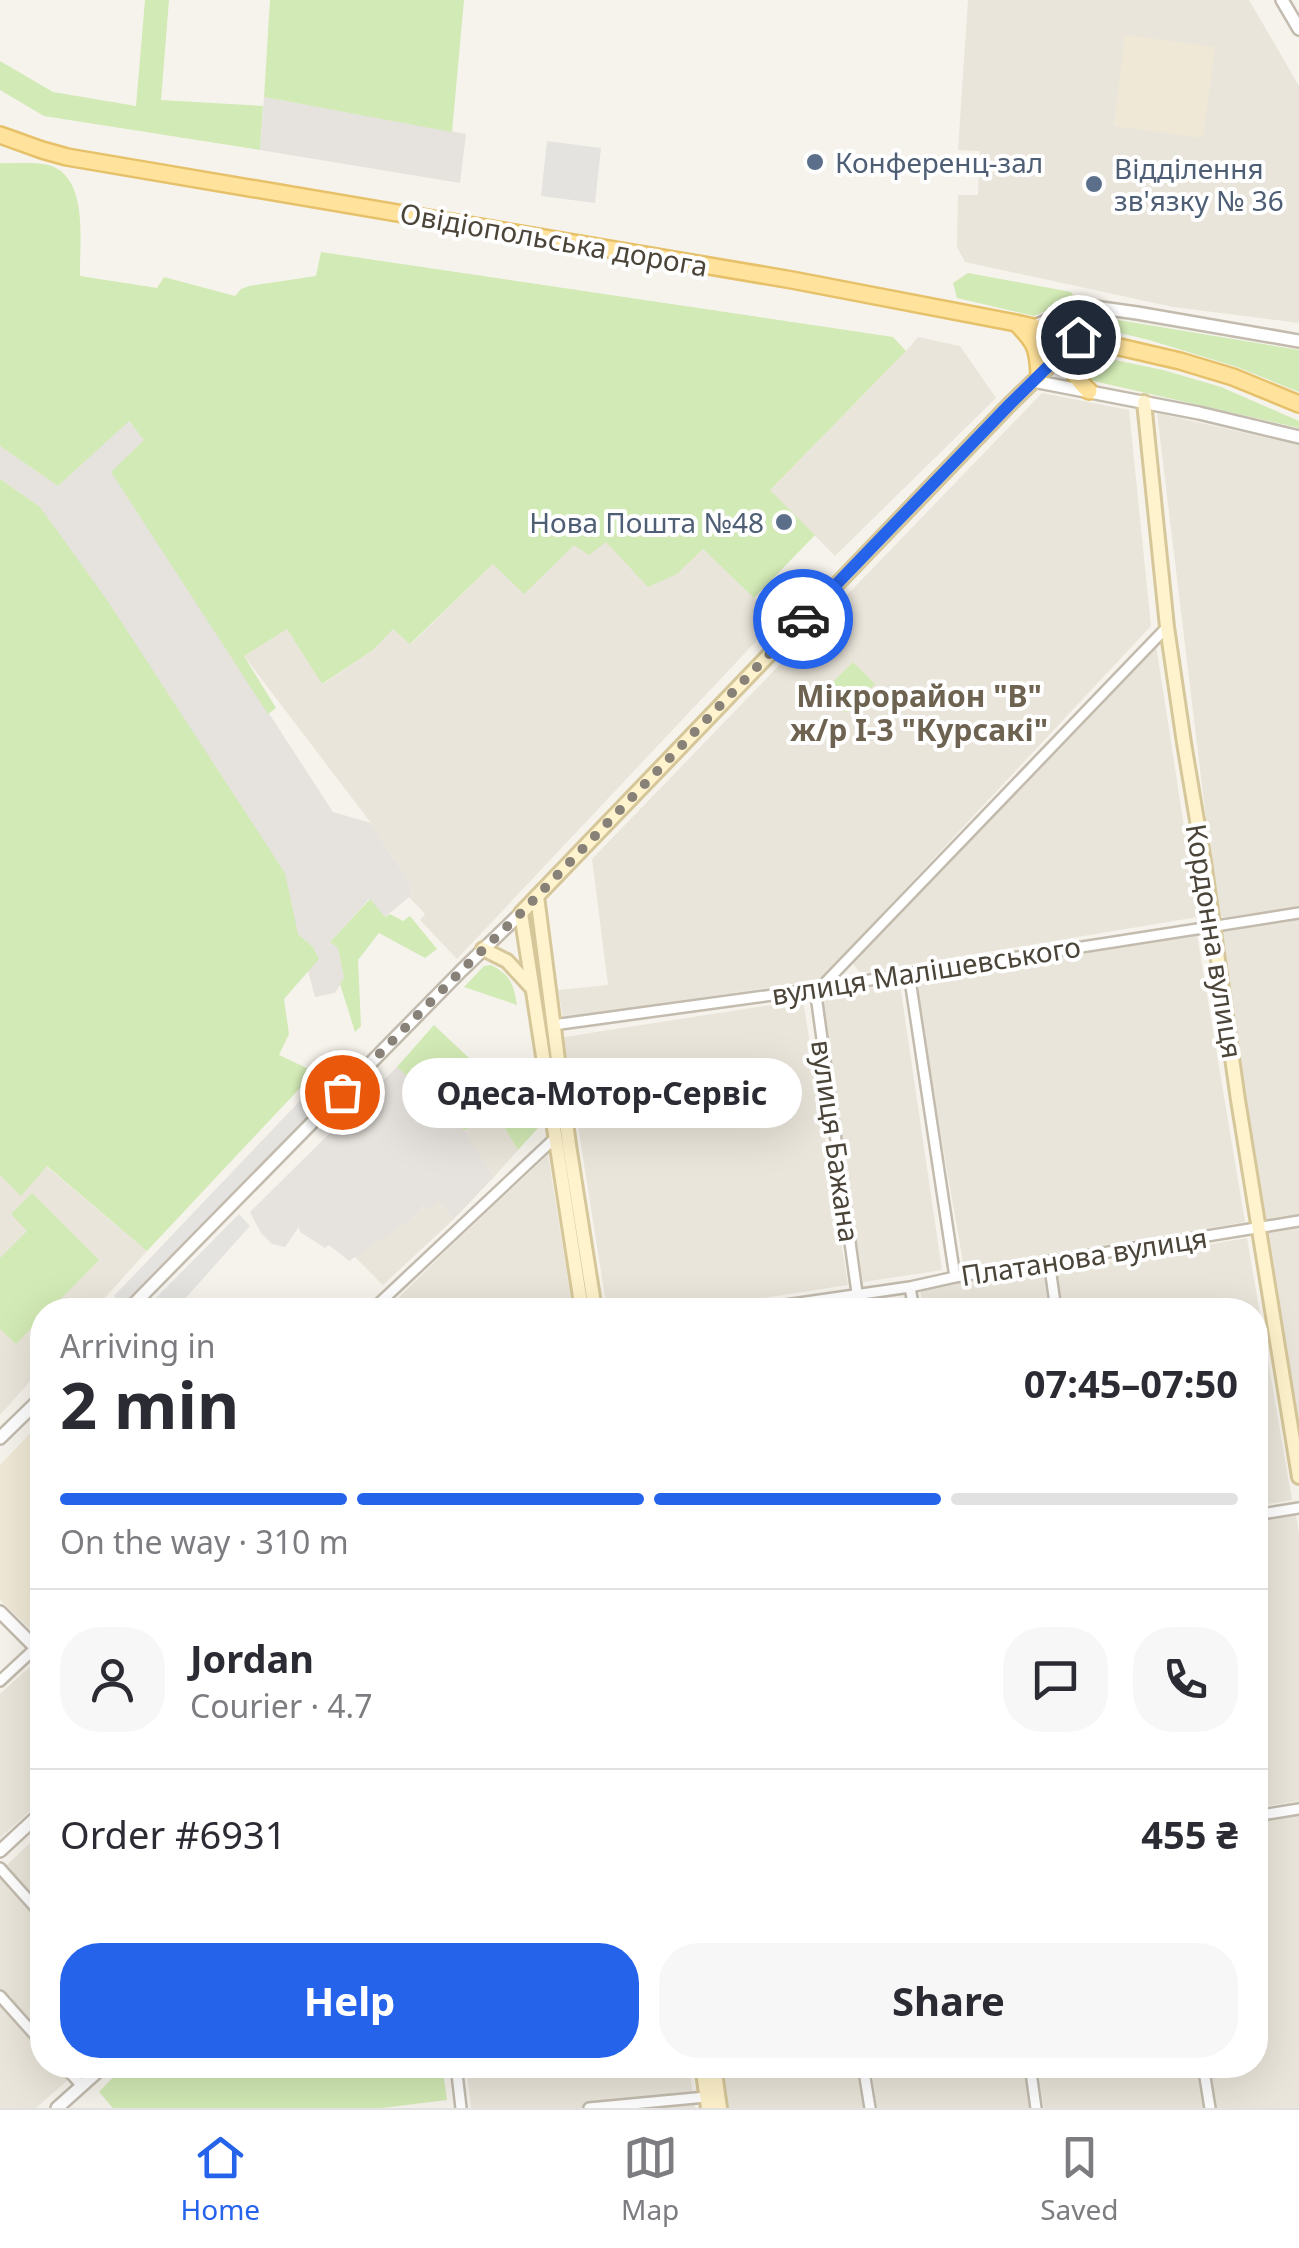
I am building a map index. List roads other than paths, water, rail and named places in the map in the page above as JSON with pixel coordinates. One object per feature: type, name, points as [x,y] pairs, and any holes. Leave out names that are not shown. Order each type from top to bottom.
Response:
[{"type":"main road","name":"Овідіопольська дорога","points":[[1,136],[67,157],[792,280],[1016,323],[1233,377],[1299,404]]},
{"type":"main road","points":[[1016,323],[1037,350],[1036,378]]},
{"type":"main road","points":[[580,1298],[521,913],[1078,337]]},
{"type":"main road","points":[[1089,391],[1072,372],[1072,361],[1078,351],[1102,342]]},
{"type":"main road","name":"Кордонна вулиця","points":[[1144,402],[1167,627],[1299,1477]]},
{"type":"main road","points":[[537,896],[593,1298]]},
{"type":"main road","points":[[482,950],[507,961],[532,988]]},
{"type":"main road","points":[[716,2078],[720,2108]]},
{"type":"street","points":[[1282,0],[1299,30]]},
{"type":"street","points":[[1078,337],[1072,318],[1088,306]]},
{"type":"street","points":[[1034,327],[1072,308],[1088,306],[1299,341]]},
{"type":"street","points":[[1036,378],[1299,436]]},
{"type":"street","points":[[818,988],[1167,627]]},
{"type":"street","points":[[142,1298],[521,913]]},
{"type":"street","name":"вулиця Малішевського","points":[[553,1025],[1299,913]]},
{"type":"street","points":[[909,973],[955,1277]]},
{"type":"street","name":"вулиця Бажана","points":[[818,988],[857,1293]]},
{"type":"street","points":[[385,1298],[555,1138]]},
{"type":"street","name":"Платанова вулиця","points":[[826,1298],[1299,1221]]},
{"type":"street","points":[[1049,1261],[1054,1298]]},
{"type":"street","points":[[910,1287],[912,1298]]},
{"type":"street","points":[[0,1438],[30,1409]]},
{"type":"street","points":[[1268,1512],[1299,1508]]},
{"type":"street","points":[[0,1612],[30,1639]]},
{"type":"street","points":[[0,1681],[30,1656]]},
{"type":"street","points":[[1268,1814],[1299,1809]]},
{"type":"street","points":[[0,1851],[30,1823]]},
{"type":"street","points":[[0,1868],[30,1902]]},
{"type":"street","points":[[0,1996],[30,2030]]},
{"type":"street","points":[[75,2078],[82,2086]]},
{"type":"street","points":[[66,2105],[91,2078]]},
{"type":"street","points":[[458,2078],[461,2108]]},
{"type":"street","points":[[865,2078],[870,2108]]},
{"type":"street","points":[[1032,2078],[1036,2108]]},
{"type":"street","points":[[1206,2078],[1210,2108]]},
{"type":"street","points":[[589,2108],[707,2102]]},
{"type":"place","name":"Конференц-зал","points":[[815,162]]},
{"type":"place","name":"Відділення зв'язку № 36","points":[[1094,184]]},
{"type":"place","name":"Нова Пошта №48","points":[[784,522]]},
{"type":"place","name":"Одеса-Мотор-Сервіс","points":[[342,1092]]},
{"type":"district","name":"Мікрорайон \"В\" ж/р I-3 \"Курсакі\"","points":[[919,712]]}]
